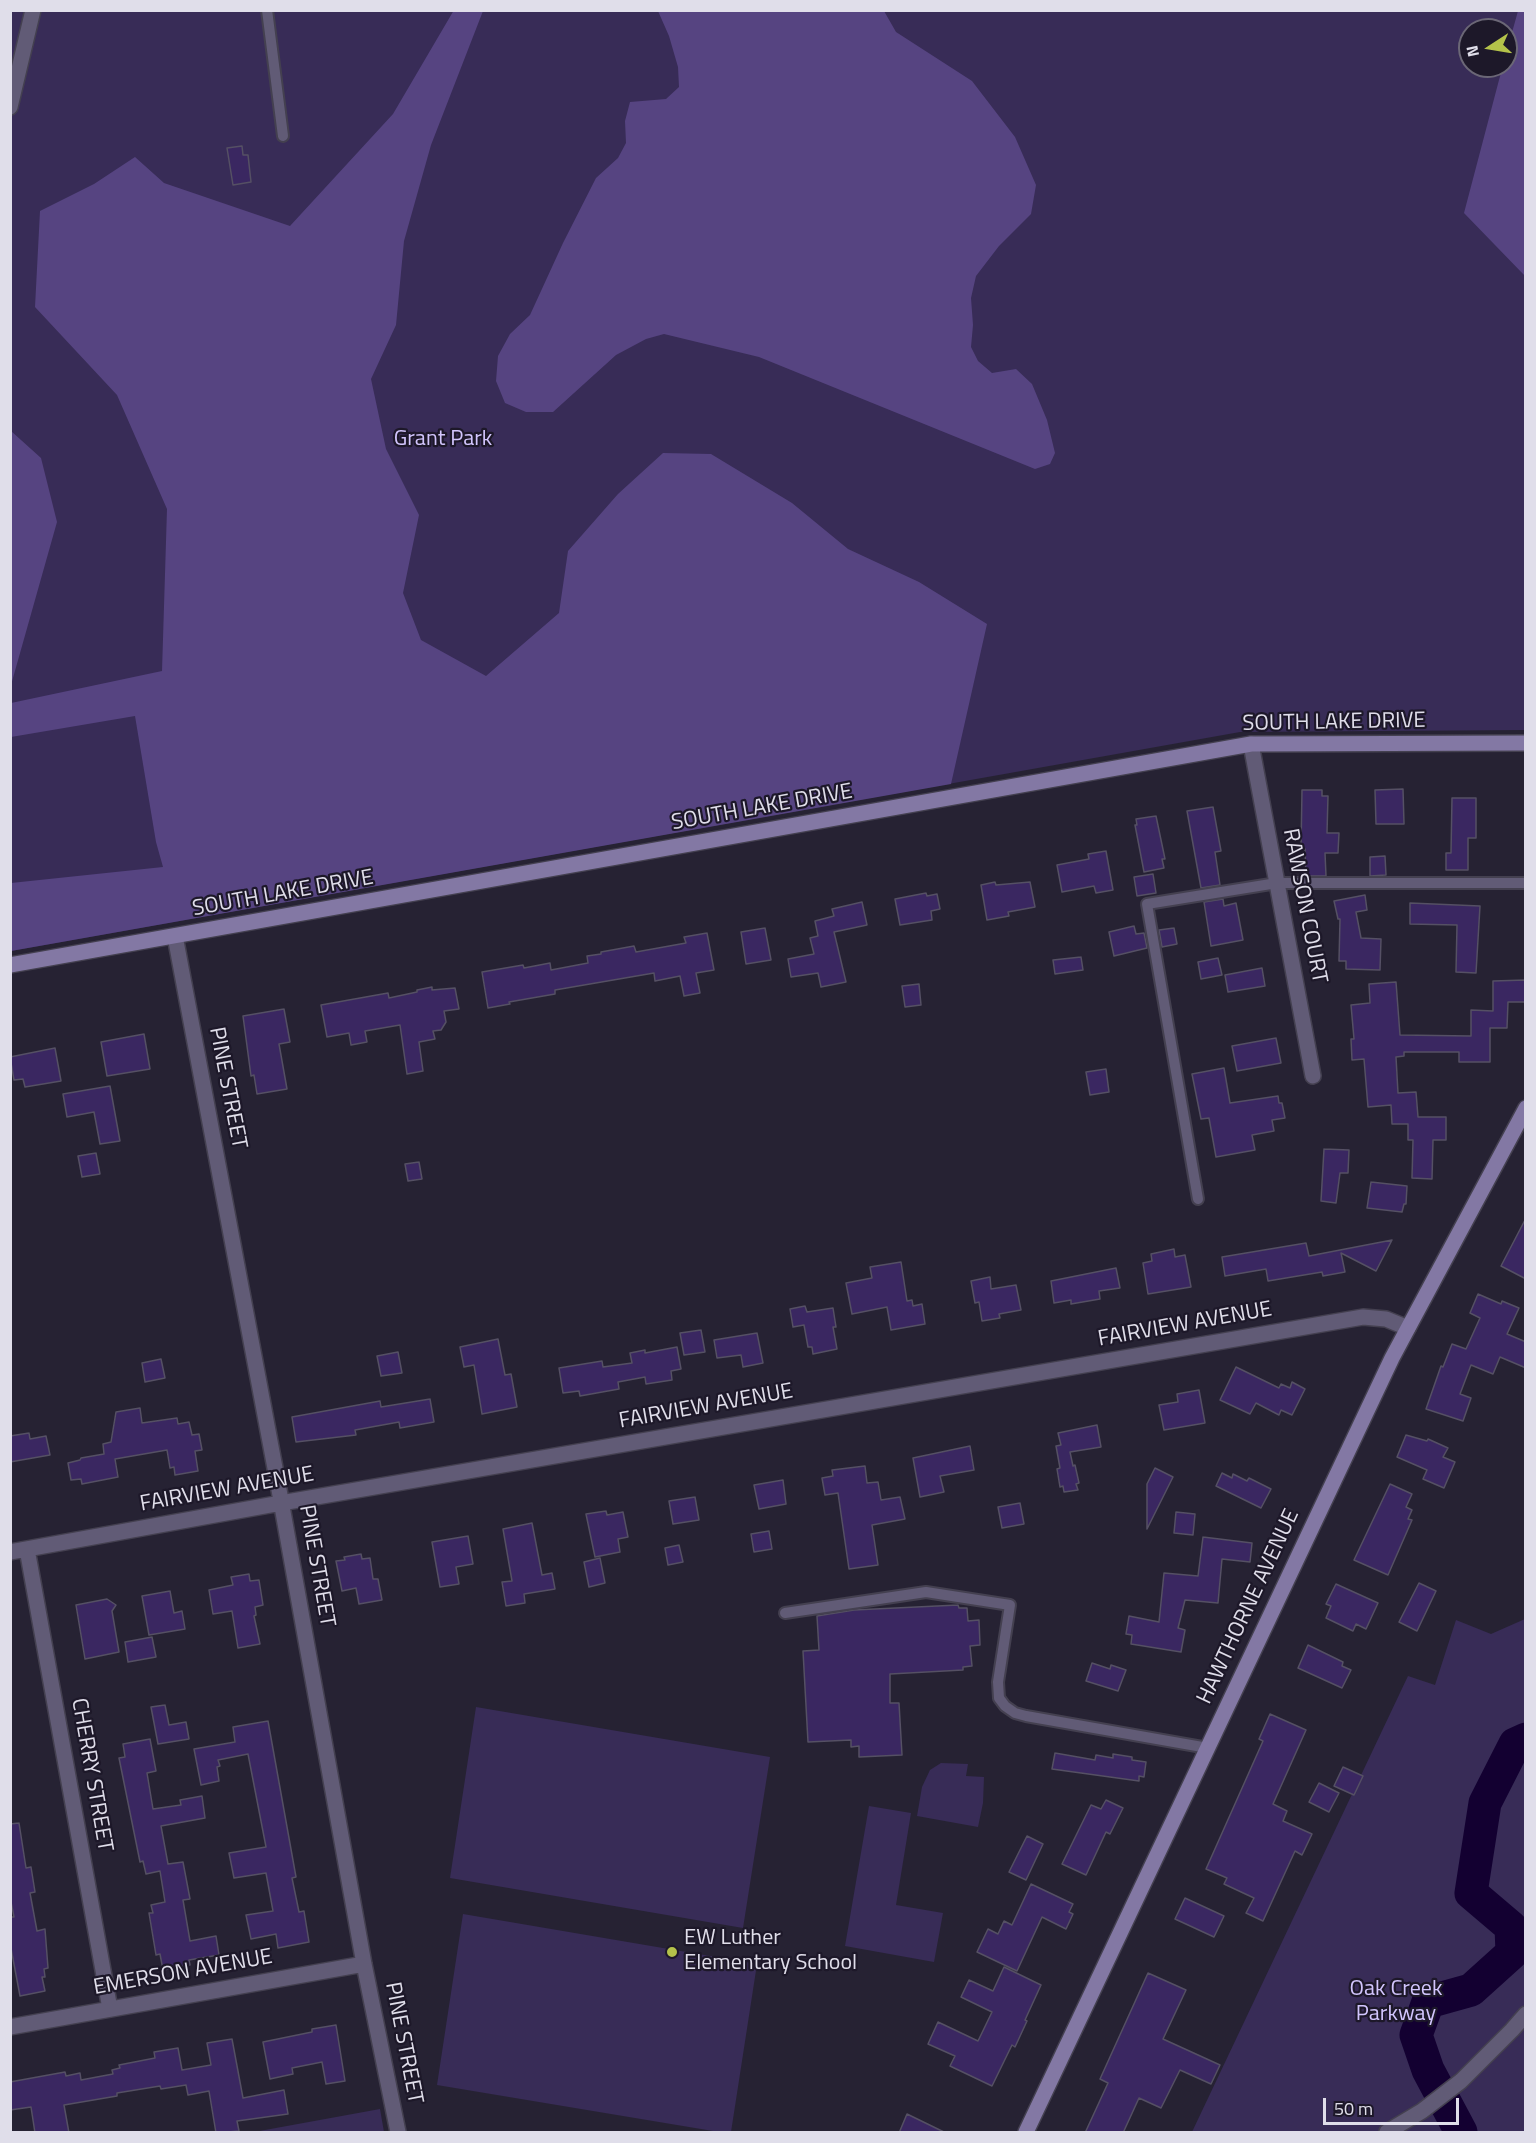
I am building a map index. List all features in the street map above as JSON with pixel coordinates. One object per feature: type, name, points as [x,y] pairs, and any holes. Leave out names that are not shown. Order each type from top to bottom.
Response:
[{"type":"street","points":[[10,107],[33,10]]},
{"type":"street","name":"SOUTH LAKE DRIVE","points":[[10,965],[1251,744],[1526,743]]},
{"type":"street","name":"RAWSON COURT","points":[[1251,744],[1312,1076]]},
{"type":"street","name":"PINE STREET","points":[[175,936],[364,1964],[398,2133]]},
{"type":"street","name":"HAWTHORNE AVENUE","points":[[1026,2133],[1408,1328],[1526,1108]]},
{"type":"street","name":"FAIRVIEW AVENUE","points":[[10,1552],[281,1503],[1363,1317],[1386,1319],[1408,1328]]},
{"type":"street","name":"CHERRY STREET","points":[[27,1549],[110,2009]]},
{"type":"street","name":"EMERSON AVENUE","points":[[10,2027],[364,1964]]},
{"type":"street","points":[[1387,2133],[1452,2090],[1512,2031],[1526,2014]]},
{"type":"lane","points":[[267,10],[283,136]]},
{"type":"lane","points":[[1198,1199],[1147,904],[1277,883],[1526,883]]},
{"type":"lane","points":[[785,1613],[926,1592],[1010,1605],[998,1682],[999,1698],[1005,1707],[1026,1716],[1208,1748]]},
{"type":"green space","name":"Grant Park","points":[[11,11],[1525,11],[1525,730],[1240,732],[11,951]]},
{"type":"green space","name":"Oak Creek Parkway","points":[[1525,1619],[1525,2132],[1192,2132],[1408,1676],[1435,1685],[1456,1620],[1491,1634]]},
{"type":"green space","points":[[476,1707],[770,1757],[743,1928],[450,1878]]},
{"type":"green space","points":[[941,1763],[968,1764],[966,1776],[984,1777],[983,1803],[978,1827],[917,1816],[922,1787],[930,1770]]},
{"type":"green space","points":[[869,1806],[911,1813],[896,1905],[943,1913],[934,1962],[845,1946]]},
{"type":"green space","points":[[463,1914],[757,1964],[731,2132],[719,2132],[437,2085]]},
{"type":"green space","points":[[380,2109],[384,2132],[254,2132]]},
{"type":"shaded area","points":[[454,10],[483,11],[431,145],[404,241],[396,325],[371,379],[386,449],[419,515],[403,593],[421,640],[486,676],[559,613],[568,551],[618,494],[663,453],[711,454],[792,503],[848,549],[919,582],[987,624],[951,784],[11,951],[11,883],[163,867],[156,842],[135,716],[11,737],[11,703],[162,671],[167,509],[117,395],[35,307],[40,211],[94,184],[135,157],[164,183],[290,226],[393,114]]},
{"type":"shaded area","points":[[658,11],[884,11],[896,32],[972,81],[1015,137],[1036,185],[1031,214],[999,246],[976,276],[971,298],[973,325],[971,347],[978,361],[992,373],[1016,369],[1032,384],[1047,420],[1055,453],[1050,464],[1035,469],[759,357],[664,334],[646,339],[616,355],[553,412],[526,412],[505,403],[496,381],[498,356],[510,334],[530,315],[596,178],[618,158],[626,143],[625,121],[630,102],[666,99],[679,87],[678,67],[669,36]]},
{"type":"shaded area","points":[[1518,11],[1526,11],[1525,276],[1464,213],[1500,78],[1518,78],[1518,18],[1516,18]]},
{"type":"shaded area","points":[[11,431],[41,458],[57,522],[11,685]]},
{"type":"building","points":[[242,146],[243,155],[248,155],[251,182],[233,185],[227,148]]},
{"type":"building","points":[[1403,789],[1404,824],[1376,824],[1375,790]]},
{"type":"building","points":[[1302,790],[1322,790],[1322,796],[1328,796],[1327,833],[1339,833],[1338,853],[1325,853],[1326,876],[1306,876],[1305,849],[1301,849]]},
{"type":"building","points":[[1452,798],[1476,798],[1476,838],[1468,838],[1468,870],[1446,870],[1446,853],[1451,853]]},
{"type":"building","points":[[1213,807],[1221,851],[1215,852],[1220,885],[1201,888],[1187,811]]},
{"type":"building","points":[[1156,816],[1165,859],[1162,859],[1164,868],[1144,872],[1135,825],[1137,825],[1136,819]]},
{"type":"building","points":[[1106,851],[1113,890],[1096,893],[1094,886],[1062,892],[1057,865],[1089,859],[1088,854]]},
{"type":"building","points":[[1385,856],[1386,875],[1370,876],[1370,857]]},
{"type":"building","points":[[1153,874],[1156,893],[1137,896],[1134,877]]},
{"type":"building","points":[[995,882],[996,885],[1030,882],[1035,907],[1008,912],[1009,916],[987,920],[981,885]]},
{"type":"building","points":[[926,893],[927,896],[937,894],[940,909],[931,911],[932,920],[900,925],[895,899]]},
{"type":"building","points":[[1365,895],[1367,910],[1356,912],[1361,938],[1381,939],[1380,970],[1346,969],[1346,961],[1339,961],[1340,919],[1338,919],[1334,901]]},
{"type":"building","points":[[1223,899],[1224,906],[1236,903],[1243,940],[1211,946],[1204,902]]},
{"type":"building","points":[[862,902],[867,925],[834,932],[846,982],[821,987],[818,973],[791,977],[788,959],[814,954],[810,938],[818,936],[815,921],[834,916],[832,909]]},
{"type":"building","points":[[1410,903],[1480,906],[1476,973],[1456,972],[1457,925],[1410,924]]},
{"type":"building","points":[[1134,926],[1136,934],[1144,933],[1147,948],[1114,956],[1109,932]]},
{"type":"building","points":[[765,928],[771,960],[746,964],[741,932]]},
{"type":"building","points":[[1174,928],[1177,944],[1162,947],[1159,930]]},
{"type":"building","points":[[707,933],[714,970],[696,973],[700,993],[684,996],[680,976],[655,981],[654,973],[555,990],[555,994],[488,1008],[482,972],[550,963],[551,970],[588,963],[587,956],[601,954],[601,952],[634,946],[636,952],[686,943],[684,937]]},
{"type":"building","points":[[1081,957],[1083,970],[1055,974],[1053,960]]},
{"type":"building","points":[[1218,958],[1222,975],[1201,979],[1198,962]]},
{"type":"building","points":[[1262,968],[1265,986],[1228,992],[1225,975]]},
{"type":"building","points":[[1526,980],[1526,1002],[1508,1002],[1507,1028],[1490,1028],[1490,1062],[1459,1062],[1459,1052],[1404,1052],[1404,1056],[1396,1057],[1398,1093],[1416,1092],[1418,1117],[1446,1117],[1446,1140],[1433,1140],[1432,1179],[1412,1178],[1413,1140],[1408,1140],[1408,1124],[1392,1124],[1391,1105],[1368,1107],[1364,1059],[1352,1060],[1351,1039],[1354,1039],[1351,1005],[1370,1003],[1369,984],[1396,982],[1400,1035],[1471,1036],[1471,1010],[1493,1011],[1493,981]]},
{"type":"building","points":[[919,984],[921,1005],[905,1007],[902,986]]},
{"type":"building","points":[[432,987],[432,990],[455,988],[459,1009],[444,1011],[446,1022],[441,1030],[433,1031],[435,1039],[419,1042],[423,1071],[407,1074],[400,1025],[365,1031],[367,1042],[351,1045],[349,1033],[327,1037],[321,1005],[388,993],[389,998]]},
{"type":"building","points":[[284,1009],[290,1042],[279,1044],[287,1089],[257,1094],[254,1075],[251,1076],[243,1016]]},
{"type":"building","points":[[144,1034],[150,1069],[107,1076],[101,1042]]},
{"type":"building","points":[[1276,1038],[1281,1063],[1237,1071],[1232,1046]]},
{"type":"building","points":[[55,1048],[61,1081],[25,1087],[23,1079],[14,1080],[10,1057]]},
{"type":"building","points":[[1224,1068],[1230,1103],[1278,1096],[1285,1118],[1272,1120],[1274,1131],[1252,1135],[1255,1150],[1216,1157],[1209,1118],[1201,1119],[1192,1074]]},
{"type":"building","points":[[1106,1069],[1109,1092],[1090,1095],[1086,1072]]},
{"type":"building","points":[[110,1086],[120,1141],[100,1144],[94,1112],[67,1117],[63,1094]]},
{"type":"building","points":[[1324,1149],[1349,1150],[1348,1173],[1340,1173],[1336,1203],[1321,1201]]},
{"type":"building","points":[[96,1153],[100,1174],[82,1177],[78,1156]]},
{"type":"building","points":[[419,1162],[422,1179],[408,1181],[405,1164]]},
{"type":"building","points":[[1371,1182],[1407,1186],[1406,1204],[1402,1212],[1367,1208]]},
{"type":"building","points":[[1526,1218],[1526,1279],[1501,1266]]},
{"type":"building","points":[[1392,1240],[1376,1271],[1341,1253],[1345,1272],[1323,1276],[1322,1272],[1268,1281],[1266,1269],[1225,1276],[1222,1257],[1306,1243],[1309,1256]]},
{"type":"building","points":[[1174,1249],[1175,1257],[1185,1255],[1191,1287],[1148,1294],[1143,1263],[1152,1261],[1151,1254]]},
{"type":"building","points":[[901,1262],[907,1301],[912,1300],[913,1306],[922,1304],[925,1324],[891,1330],[887,1307],[852,1314],[846,1283],[872,1278],[870,1267]]},
{"type":"building","points":[[1116,1268],[1120,1288],[1099,1291],[1100,1299],[1071,1304],[1071,1300],[1054,1303],[1051,1281]]},
{"type":"building","points":[[990,1277],[991,1289],[1016,1285],[1021,1310],[999,1314],[1000,1318],[982,1321],[979,1302],[975,1303],[971,1281]]},
{"type":"building","points":[[1478,1294],[1501,1304],[1502,1301],[1519,1308],[1507,1334],[1526,1342],[1526,1368],[1500,1357],[1493,1374],[1471,1365],[1460,1394],[1471,1398],[1463,1421],[1426,1409],[1441,1366],[1443,1367],[1452,1344],[1466,1349],[1480,1318],[1470,1313]]},
{"type":"building","points":[[805,1306],[807,1312],[833,1308],[836,1327],[833,1327],[837,1349],[813,1354],[812,1347],[808,1347],[804,1325],[793,1327],[790,1309]]},
{"type":"building","points":[[701,1330],[705,1352],[684,1355],[680,1333]]},
{"type":"building","points":[[757,1333],[763,1363],[743,1367],[741,1355],[717,1358],[714,1340]]},
{"type":"building","points":[[498,1339],[505,1375],[511,1374],[517,1407],[482,1414],[474,1365],[464,1367],[460,1347]]},
{"type":"building","points":[[677,1347],[681,1369],[671,1371],[672,1380],[646,1384],[645,1377],[618,1382],[619,1389],[580,1396],[579,1391],[563,1393],[559,1368],[602,1361],[603,1367],[632,1363],[630,1353],[645,1350],[645,1353]]},
{"type":"building","points":[[398,1352],[402,1373],[381,1376],[377,1356]]},
{"type":"building","points":[[161,1359],[165,1378],[145,1382],[142,1363]]},
{"type":"building","points":[[1236,1367],[1279,1388],[1281,1384],[1290,1388],[1292,1382],[1305,1389],[1292,1415],[1281,1410],[1279,1415],[1256,1403],[1250,1414],[1220,1400]]},
{"type":"building","points":[[1199,1390],[1205,1423],[1164,1430],[1159,1405],[1178,1402],[1177,1394]]},
{"type":"building","points":[[430,1399],[434,1422],[400,1428],[399,1422],[355,1430],[356,1435],[296,1442],[292,1417],[380,1401],[381,1407]]},
{"type":"building","points":[[140,1408],[142,1423],[177,1418],[178,1424],[189,1422],[192,1435],[199,1434],[202,1450],[195,1451],[198,1471],[175,1475],[174,1467],[170,1468],[167,1450],[115,1459],[118,1477],[82,1484],[81,1479],[71,1480],[68,1463],[104,1454],[103,1444],[111,1442],[116,1412]]},
{"type":"building","points":[[1097,1425],[1101,1447],[1070,1452],[1079,1483],[1076,1484],[1078,1490],[1064,1492],[1063,1486],[1060,1487],[1057,1469],[1060,1468],[1056,1446],[1061,1445],[1058,1433]]},
{"type":"building","points":[[29,1433],[30,1439],[46,1436],[50,1455],[10,1462],[10,1436]]},
{"type":"building","points":[[1406,1435],[1427,1441],[1428,1439],[1448,1448],[1443,1457],[1455,1462],[1444,1488],[1423,1479],[1427,1470],[1397,1457]]},
{"type":"building","points":[[970,1446],[974,1470],[940,1476],[944,1492],[920,1497],[913,1458]]},
{"type":"building","points":[[865,1466],[867,1483],[878,1482],[881,1500],[900,1497],[905,1519],[872,1525],[878,1565],[849,1569],[838,1493],[825,1495],[822,1478],[833,1476],[832,1470]]},
{"type":"building","points":[[1155,1468],[1173,1477],[1147,1529],[1147,1484]]},
{"type":"building","points":[[1222,1473],[1232,1478],[1233,1474],[1247,1481],[1249,1478],[1271,1489],[1261,1508],[1216,1486]]},
{"type":"building","points":[[783,1480],[786,1504],[759,1509],[754,1485]]},
{"type":"building","points":[[1390,1484],[1412,1494],[1406,1507],[1412,1510],[1408,1519],[1412,1520],[1388,1575],[1354,1560]]},
{"type":"building","points":[[695,1497],[699,1520],[673,1524],[669,1501]]},
{"type":"building","points":[[1020,1503],[1024,1524],[1002,1528],[998,1507]]},
{"type":"building","points":[[606,1511],[607,1515],[623,1512],[628,1537],[618,1539],[620,1552],[595,1557],[586,1514]]},
{"type":"building","points":[[1176,1512],[1195,1514],[1193,1535],[1174,1533]]},
{"type":"building","points":[[532,1523],[542,1575],[552,1573],[555,1589],[524,1594],[525,1603],[506,1606],[502,1582],[512,1581],[503,1529]]},
{"type":"building","points":[[769,1531],[772,1549],[754,1552],[751,1534]]},
{"type":"building","points":[[468,1536],[473,1564],[456,1567],[459,1584],[440,1587],[432,1542]]},
{"type":"building","points":[[1203,1537],[1252,1543],[1250,1562],[1222,1559],[1218,1603],[1185,1600],[1178,1628],[1185,1630],[1181,1652],[1131,1644],[1132,1635],[1126,1634],[1129,1616],[1159,1622],[1164,1573],[1198,1576]]},
{"type":"building","points":[[679,1545],[683,1562],[668,1565],[665,1548]]},
{"type":"building","points":[[361,1554],[362,1559],[370,1558],[373,1579],[378,1579],[382,1600],[359,1604],[356,1588],[342,1591],[336,1561]]},
{"type":"building","points":[[600,1558],[605,1583],[589,1587],[584,1562]]},
{"type":"building","points":[[249,1574],[250,1581],[259,1580],[263,1605],[255,1607],[256,1615],[254,1616],[260,1644],[238,1648],[232,1611],[213,1614],[209,1590],[233,1585],[231,1577]]},
{"type":"building","points":[[1419,1583],[1436,1591],[1417,1631],[1399,1622]]},
{"type":"building","points":[[1336,1584],[1378,1603],[1366,1629],[1356,1624],[1353,1631],[1326,1618],[1331,1606],[1326,1604]]},
{"type":"building","points":[[170,1591],[174,1613],[182,1611],[185,1629],[149,1635],[142,1596]]},
{"type":"building","points":[[107,1599],[116,1605],[112,1611],[119,1652],[85,1659],[76,1605]]},
{"type":"building","points":[[958,1605],[959,1608],[967,1608],[968,1621],[979,1620],[980,1645],[970,1646],[972,1666],[963,1667],[963,1670],[890,1674],[890,1703],[899,1703],[902,1755],[859,1757],[859,1746],[851,1747],[851,1740],[808,1742],[803,1651],[819,1650],[817,1616],[854,1610]]},
{"type":"building","points":[[152,1637],[156,1657],[128,1662],[125,1642]]},
{"type":"building","points":[[1308,1645],[1343,1662],[1342,1666],[1351,1670],[1342,1688],[1298,1668]]},
{"type":"building","points":[[1092,1663],[1110,1669],[1111,1665],[1126,1670],[1118,1691],[1086,1681]]},
{"type":"building","points":[[165,1705],[169,1725],[186,1722],[189,1739],[158,1744],[151,1707]]},
{"type":"building","points":[[1270,1714],[1306,1730],[1273,1804],[1287,1811],[1283,1821],[1312,1834],[1302,1855],[1295,1851],[1263,1921],[1246,1913],[1254,1898],[1224,1884],[1227,1878],[1206,1869],[1263,1741],[1259,1739]]},
{"type":"building","points":[[268,1721],[296,1877],[292,1878],[299,1912],[304,1911],[309,1942],[278,1948],[276,1934],[251,1939],[246,1915],[273,1911],[266,1873],[234,1878],[229,1853],[266,1847],[248,1754],[218,1760],[219,1781],[201,1785],[194,1749],[235,1742],[233,1727]]},
{"type":"building","points":[[150,1739],[156,1771],[147,1773],[153,1809],[181,1805],[180,1800],[202,1796],[205,1818],[161,1826],[168,1864],[183,1862],[190,1899],[183,1900],[190,1941],[216,1936],[219,1955],[189,1960],[190,1965],[163,1970],[160,1954],[156,1955],[149,1913],[153,1913],[151,1905],[165,1902],[160,1871],[146,1874],[143,1861],[140,1862],[119,1758],[125,1757],[123,1744]]},
{"type":"building","points":[[1055,1753],[1095,1760],[1096,1755],[1113,1758],[1113,1754],[1132,1757],[1132,1760],[1146,1762],[1144,1777],[1139,1776],[1139,1781],[1052,1769]]},
{"type":"building","points":[[1343,1767],[1363,1776],[1354,1795],[1334,1786]]},
{"type":"building","points":[[1319,1783],[1339,1793],[1329,1812],[1309,1802]]},
{"type":"building","points":[[1106,1800],[1123,1808],[1110,1834],[1106,1832],[1086,1875],[1062,1864],[1091,1805],[1101,1809]]},
{"type":"building","points":[[19,1823],[26,1868],[31,1867],[35,1892],[30,1893],[37,1931],[45,1929],[48,1968],[44,1969],[45,1977],[42,1977],[45,1991],[20,1996],[10,1943],[10,1917],[14,1917],[10,1897],[10,1824]]},
{"type":"building","points":[[1027,1836],[1043,1844],[1026,1880],[1009,1872]]},
{"type":"building","points":[[1031,1884],[1073,1904],[1069,1912],[1073,1914],[1066,1929],[1042,1917],[1017,1971],[977,1952],[988,1929],[998,1934],[1004,1921],[1012,1925]]},
{"type":"building","points":[[1185,1898],[1224,1916],[1214,1937],[1175,1919]]},
{"type":"building","points":[[1004,1967],[1041,1985],[1015,2047],[1012,2045],[992,2086],[950,2066],[955,2056],[928,2044],[938,2022],[978,2041],[992,2012],[961,1997],[969,1980],[993,1991]]},
{"type":"building","points":[[1148,1973],[1186,1990],[1163,2039],[1220,2065],[1211,2084],[1180,2070],[1161,2108],[1139,2098],[1123,2133],[1085,2133],[1108,2083],[1100,2079]]},
{"type":"building","points":[[336,2025],[345,2081],[326,2084],[322,2062],[292,2068],[293,2074],[270,2079],[263,2042]]},
{"type":"building","points":[[232,2039],[243,2098],[284,2090],[288,2114],[237,2121],[239,2131],[216,2133],[209,2091],[188,2095],[186,2085],[161,2089],[160,2086],[117,2093],[117,2096],[64,2105],[69,2133],[35,2133],[31,2107],[10,2110],[10,2082],[65,2072],[66,2076],[80,2073],[81,2080],[113,2074],[112,2070],[120,2068],[119,2065],[155,2058],[154,2052],[178,2048],[182,2070],[211,2065],[207,2043]]},
{"type":"building","points":[[907,2114],[946,2133],[899,2133]]},
{"type":"waterway","points":[[1461,2132],[1428,2070],[1416,2035],[1428,2002],[1471,1990],[1512,1953],[1511,1927],[1471,1893],[1485,1803],[1515,1744],[1526,1739]]},
{"type":"place","name":"EW Luther Elementary School","points":[[672,1952]]}]
